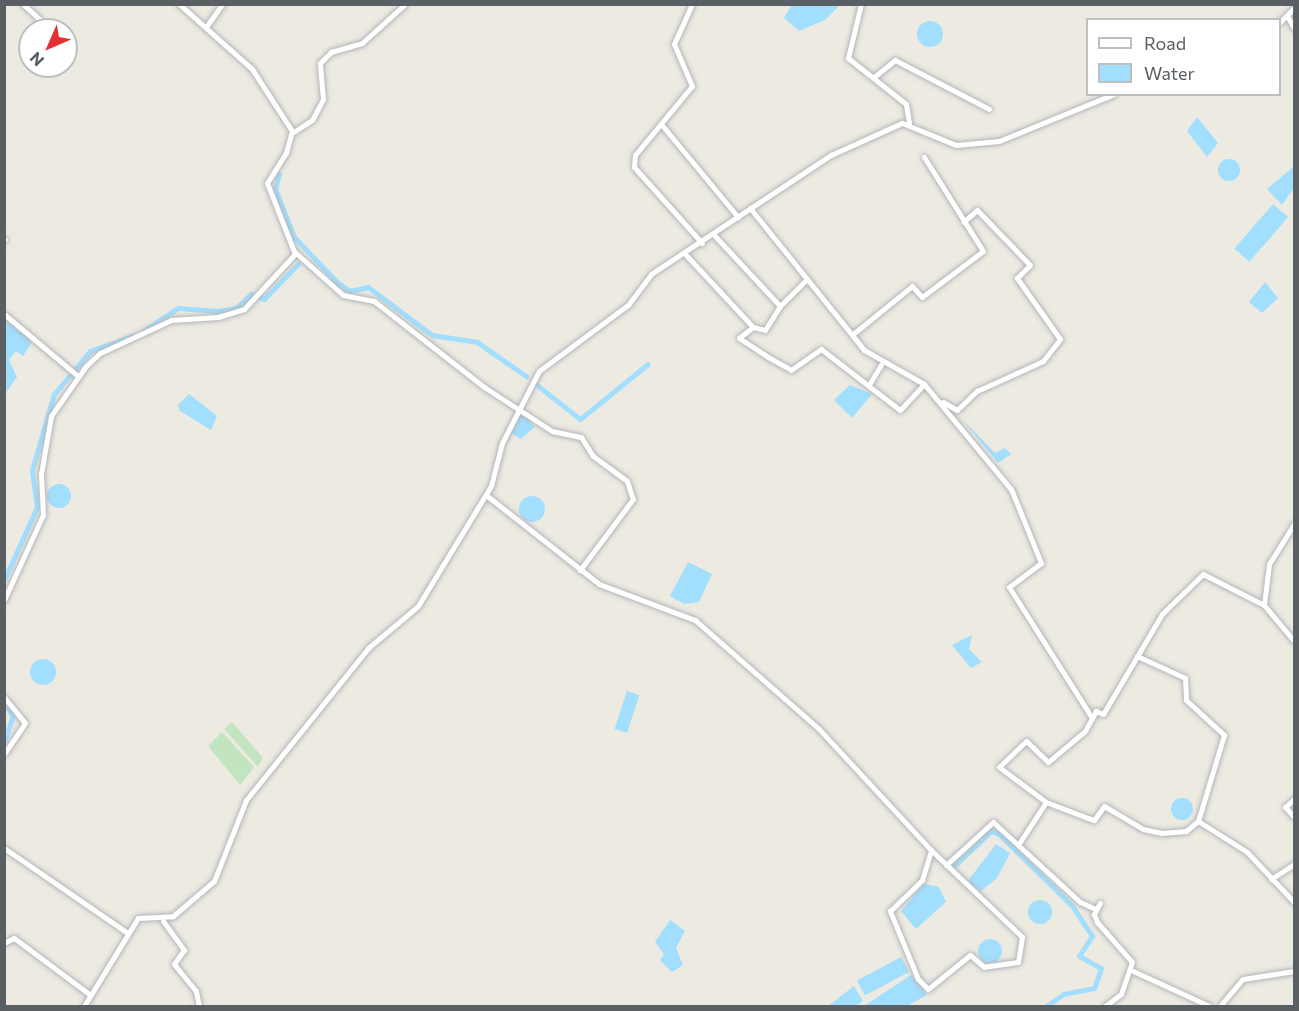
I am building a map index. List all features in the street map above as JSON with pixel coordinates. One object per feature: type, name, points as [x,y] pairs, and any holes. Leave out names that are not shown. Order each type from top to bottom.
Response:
[{"type":"street","points":[[23,4],[38,18]]},
{"type":"street","points":[[179,4],[252,69],[292,133]]},
{"type":"street","points":[[206,27],[222,4]]},
{"type":"street","points":[[405,4],[362,43],[330,52],[320,63],[323,99],[312,120],[292,133],[267,183],[296,252],[343,296],[374,301],[517,408],[552,430],[581,437],[593,456],[633,488],[633,499],[580,570]]},
{"type":"street","points":[[692,4],[674,44],[692,86],[635,155],[634,167],[702,243]]},
{"type":"street","points":[[861,4],[847,55],[910,110],[909,121]]},
{"type":"street","points":[[1281,21],[1294,8]]},
{"type":"street","points":[[1287,16],[1294,28]]},
{"type":"street","points":[[874,77],[895,60],[989,109]]},
{"type":"street","points":[[909,121],[956,145],[973,145],[1032,130],[1109,96]]},
{"type":"street","points":[[84,1006],[126,932],[138,918],[163,921],[218,876],[246,800],[368,648],[418,606],[486,495],[517,408],[539,370],[628,305],[651,274],[686,255],[750,208],[831,155],[909,121]]},
{"type":"street","points":[[661,124],[738,217]]},
{"type":"street","points":[[853,334],[912,286],[922,297],[983,251],[924,157]]},
{"type":"street","points":[[750,208],[804,281],[881,365],[902,368],[943,402],[1011,489],[1041,563],[1009,587],[1092,718]]},
{"type":"street","points":[[943,402],[957,410],[977,391],[1043,361],[1060,339],[1017,278],[1030,265],[977,210],[963,222]]},
{"type":"street","points":[[714,235],[780,306]]},
{"type":"street","points":[[4,600],[43,515],[41,474],[51,416],[78,376],[100,353],[171,320],[218,317],[253,301],[296,252]]},
{"type":"street","points":[[686,255],[753,327],[765,330],[780,306],[804,281]]},
{"type":"street","points":[[4,314],[78,376]]},
{"type":"street","points":[[753,327],[739,338],[791,370],[821,349],[870,383],[900,410],[924,384]]},
{"type":"street","points":[[870,383],[881,365]]},
{"type":"street","points":[[486,495],[580,570],[635,601],[695,620],[702,626],[818,728],[946,866],[1025,943],[1018,962],[984,967],[970,955],[928,989],[906,961],[890,911],[922,880],[931,850]]},
{"type":"street","points":[[1264,605],[1269,564],[1294,524]]},
{"type":"street","points":[[1137,656],[1185,678],[1186,700],[1224,735],[1198,821],[1186,831],[1162,833],[1143,829],[1104,806],[1094,820],[1046,802],[999,766],[1026,741],[1048,762],[1092,718],[1096,711],[1103,714],[1137,656],[1162,614],[1203,574],[1264,605],[1294,641]]},
{"type":"street","points":[[4,697],[25,723],[4,754]]},
{"type":"street","points":[[1294,799],[1285,807],[1294,817]]},
{"type":"street","points":[[1018,846],[1046,802]]},
{"type":"street","points":[[1198,821],[1247,852],[1294,902]]},
{"type":"street","points":[[946,866],[955,861],[993,822],[1080,902],[1098,906],[1097,922],[1132,962],[1132,971],[1121,994],[1105,1006]]},
{"type":"street","points":[[4,848],[126,932]]},
{"type":"street","points":[[1271,879],[1294,864]]},
{"type":"street","points":[[163,921],[183,950],[174,964],[196,991],[199,1006]]},
{"type":"street","points":[[4,942],[14,938],[89,994]]},
{"type":"street","points":[[1220,1006],[1244,979],[1294,970]]},
{"type":"street","points":[[1132,971],[1209,1006]]},
{"type":"green space","points":[[232,722],[263,758],[258,767],[224,729]]},
{"type":"green space","points":[[222,732],[254,767],[240,785],[208,746]]},
{"type":"water","points":[[792,4],[840,5],[825,20],[799,31],[784,18]]},
{"type":"water","points":[[930,21],[939,25],[943,34],[939,43],[930,47],[921,43],[917,34],[921,25]]},
{"type":"water","points":[[1197,117],[1218,143],[1207,157],[1187,131]]},
{"type":"water","points":[[1225,159],[1233,159],[1240,166],[1240,174],[1233,181],[1225,181],[1218,174],[1218,166]]},
{"type":"water","points":[[1293,167],[1294,188],[1282,205],[1267,189]]},
{"type":"water","points":[[1273,204],[1288,217],[1249,262],[1234,249]]},
{"type":"water","points":[[1265,282],[1278,298],[1262,313],[1249,302]]},
{"type":"water","points":[[5,319],[32,342],[23,356],[16,351],[9,360],[17,377],[5,394]]},
{"type":"water","points":[[850,385],[872,394],[852,418],[834,400]]},
{"type":"water","points":[[189,394],[217,416],[211,430],[180,411],[178,405]]},
{"type":"water","points":[[520,411],[535,427],[521,439],[510,432]]},
{"type":"water","points":[[961,418],[995,453],[1005,448],[1011,454],[998,463]]},
{"type":"water","points":[[59,484],[68,487],[71,496],[68,505],[59,508],[50,505],[47,496],[50,487]]},
{"type":"water","points":[[532,496],[541,500],[545,509],[541,518],[532,522],[523,518],[519,509],[523,500]]},
{"type":"water","points":[[688,562],[712,574],[699,602],[684,604],[670,596]]},
{"type":"water","points":[[972,635],[969,649],[982,662],[971,668],[952,645]]},
{"type":"water","points":[[43,659],[52,663],[56,672],[52,681],[43,685],[34,681],[30,672],[34,663]]},
{"type":"water","points":[[627,691],[639,695],[627,733],[615,729]]},
{"type":"water","points":[[1182,798],[1190,801],[1193,809],[1190,817],[1182,820],[1174,817],[1171,809],[1174,801]]},
{"type":"water","points":[[996,844],[1010,853],[997,878],[981,891],[967,882]]},
{"type":"water","points":[[924,884],[939,887],[946,902],[916,929],[901,911]]},
{"type":"water","points":[[1040,900],[1049,903],[1052,912],[1049,921],[1040,924],[1031,921],[1028,912],[1031,903]]},
{"type":"water","points":[[670,920],[685,931],[676,948],[683,965],[672,972],[660,960],[664,954],[655,942]]},
{"type":"water","points":[[990,939],[999,942],[1002,951],[999,960],[990,963],[981,960],[978,951],[981,942]]},
{"type":"water","points":[[901,957],[909,972],[865,995],[857,980]]},
{"type":"water","points":[[911,975],[927,995],[907,1006],[864,1006]]},
{"type":"water","points":[[854,986],[863,1001],[856,1006],[828,1006]]},
{"type":"waterway","points":[[279,174],[275,189],[294,237],[338,283],[350,291],[368,287],[432,335],[477,342],[526,376]]},
{"type":"waterway","points":[[143,331],[178,308],[218,311],[236,308],[251,294],[264,299],[298,264]]},
{"type":"waterway","points":[[4,580],[37,507],[32,470],[54,394],[90,351],[132,336]]},
{"type":"waterway","points":[[533,382],[580,419],[648,364]]},
{"type":"waterway","points":[[4,703],[13,715],[4,743]]},
{"type":"waterway","points":[[955,865],[991,831],[999,834],[1072,906],[1092,936],[1079,956],[1101,968],[1094,988],[1064,994],[1046,1006]]}]
